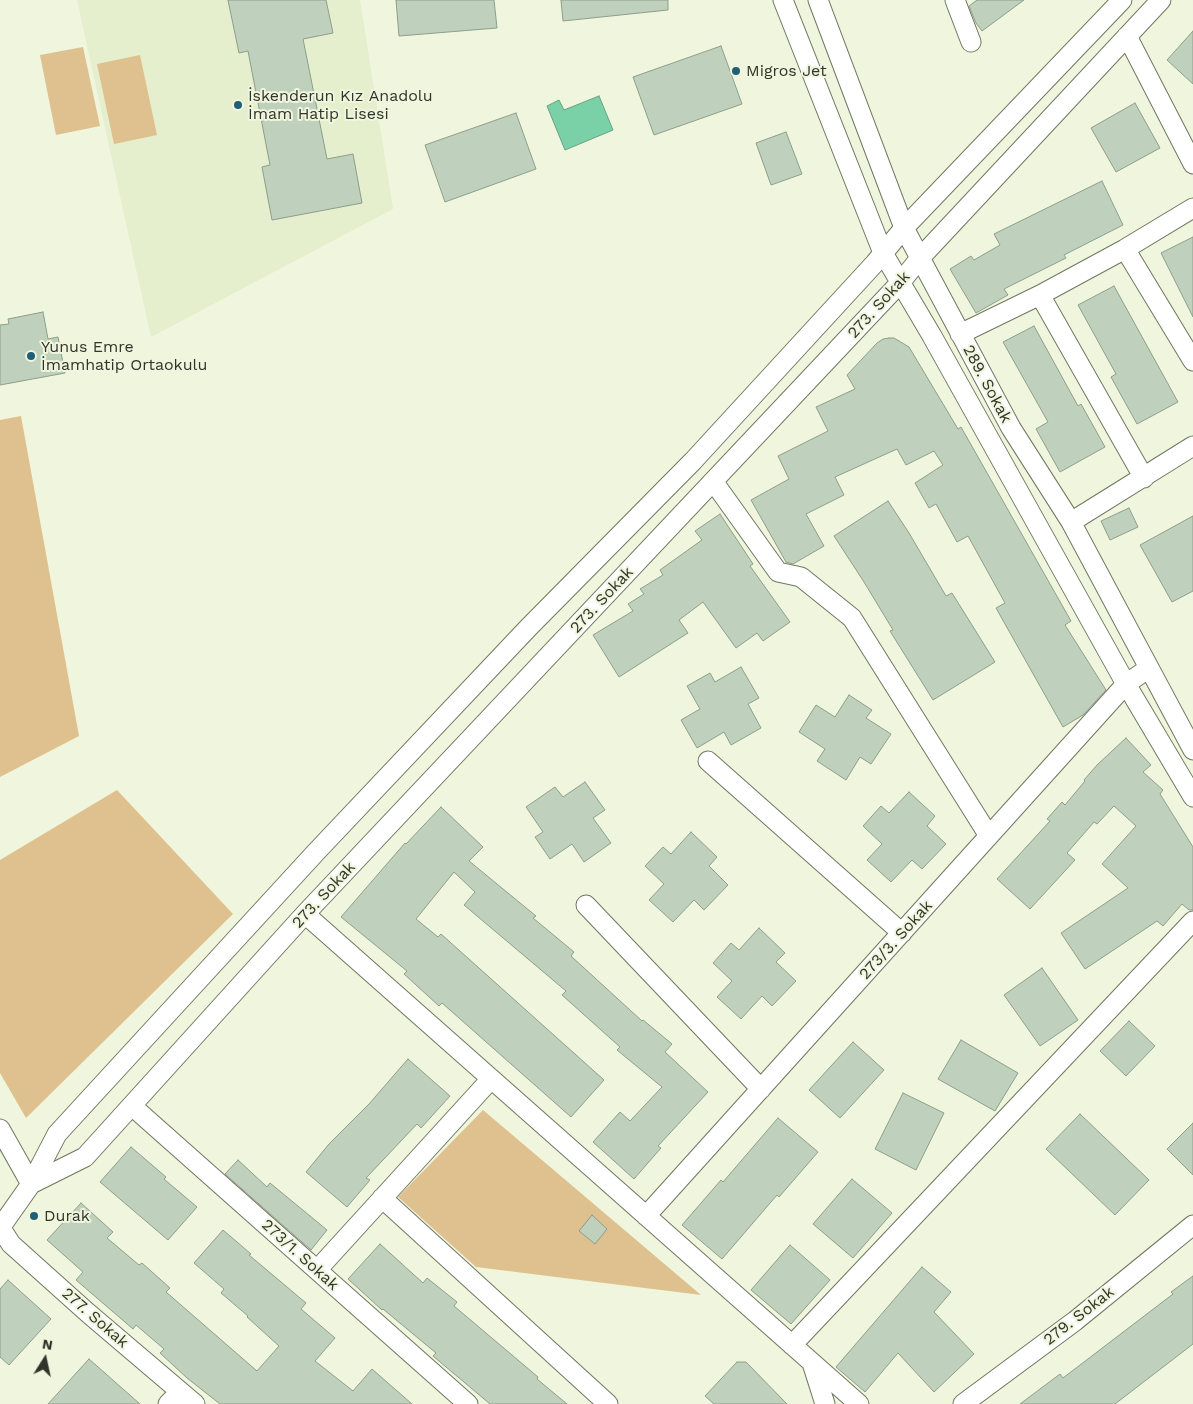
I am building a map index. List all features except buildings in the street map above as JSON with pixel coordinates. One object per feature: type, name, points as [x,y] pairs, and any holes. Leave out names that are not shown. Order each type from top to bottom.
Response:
[{"type":"street","points":[[783,0],[883,253],[937,344],[1126,684],[1193,798]]},
{"type":"street","name":"289. Sokak","points":[[818,0],[904,228],[1011,428],[1070,522],[1193,750]]},
{"type":"street","points":[[955,0],[971,42]]},
{"type":"street","name":"273. Sokak","points":[[0,1227],[31,1184],[56,1134],[324,844],[529,627],[693,461],[904,228],[1122,0]]},
{"type":"street","name":"273. Sokak","points":[[31,1184],[84,1157],[305,914],[900,283],[920,258],[1161,0]]},
{"type":"street","points":[[1127,36],[1193,164]]},
{"type":"street","points":[[960,334],[1040,295],[1126,249],[1193,208]]},
{"type":"street","points":[[1126,249],[1193,361]]},
{"type":"street","points":[[1040,295],[1144,478]]},
{"type":"street","points":[[1070,522],[1193,446]]},
{"type":"street","points":[[713,481],[778,572],[801,577],[852,618],[989,836]]},
{"type":"street","name":"273/3. Sokak","points":[[646,1216],[1126,684],[1149,668]]},
{"type":"street","points":[[708,761],[902,933]]},
{"type":"street","points":[[586,905],[760,1089]]},
{"type":"street","points":[[305,914],[859,1404]]},
{"type":"street","points":[[792,1345],[1193,921]]},
{"type":"street","points":[[317,1270],[491,1079]]},
{"type":"street","name":"273/1. Sokak","points":[[132,1106],[466,1403]]},
{"type":"street","points":[[0,1129],[31,1184]]},
{"type":"street","points":[[382,1198],[608,1404]]},
{"type":"street","name":"279. Sokak","points":[[963,1404],[1075,1322],[1193,1225]]},
{"type":"street","name":"277. Sokak","points":[[0,1227],[11,1244],[88,1313],[174,1398],[195,1404]]},
{"type":"street","points":[[811,1362],[825,1404]]},
{"type":"shaded area","name":"İskenderun Kız Anadolu İmam Hatip Lisesi","points":[[77,0],[360,0],[393,209],[151,337]]},
{"type":"shaded area","points":[[83,47],[100,126],[56,135],[40,55]]},
{"type":"shaded area","points":[[140,55],[157,135],[114,144],[97,64]]},
{"type":"shaded area","points":[[599,96],[613,130],[565,150],[547,106],[559,100],[564,110]]},
{"type":"shaded area","points":[[21,416],[79,736],[0,777],[0,420]]},
{"type":"shaded area","points":[[117,790],[233,914],[26,1118],[0,1073],[0,860]]},
{"type":"shaded area","points":[[483,1110],[701,1295],[476,1267],[398,1197]]},
{"type":"place","name":"Migros Jet","points":[[736,71]]},
{"type":"place","name":"İskenderun Kız Anadolu İmam Hatip Lisesi","points":[[238,105]]},
{"type":"place","name":"Yunus Emre İmamhatip Ortaokulu","points":[[31,356]]},
{"type":"place","name":"Durak","points":[[34,1216]]}]
